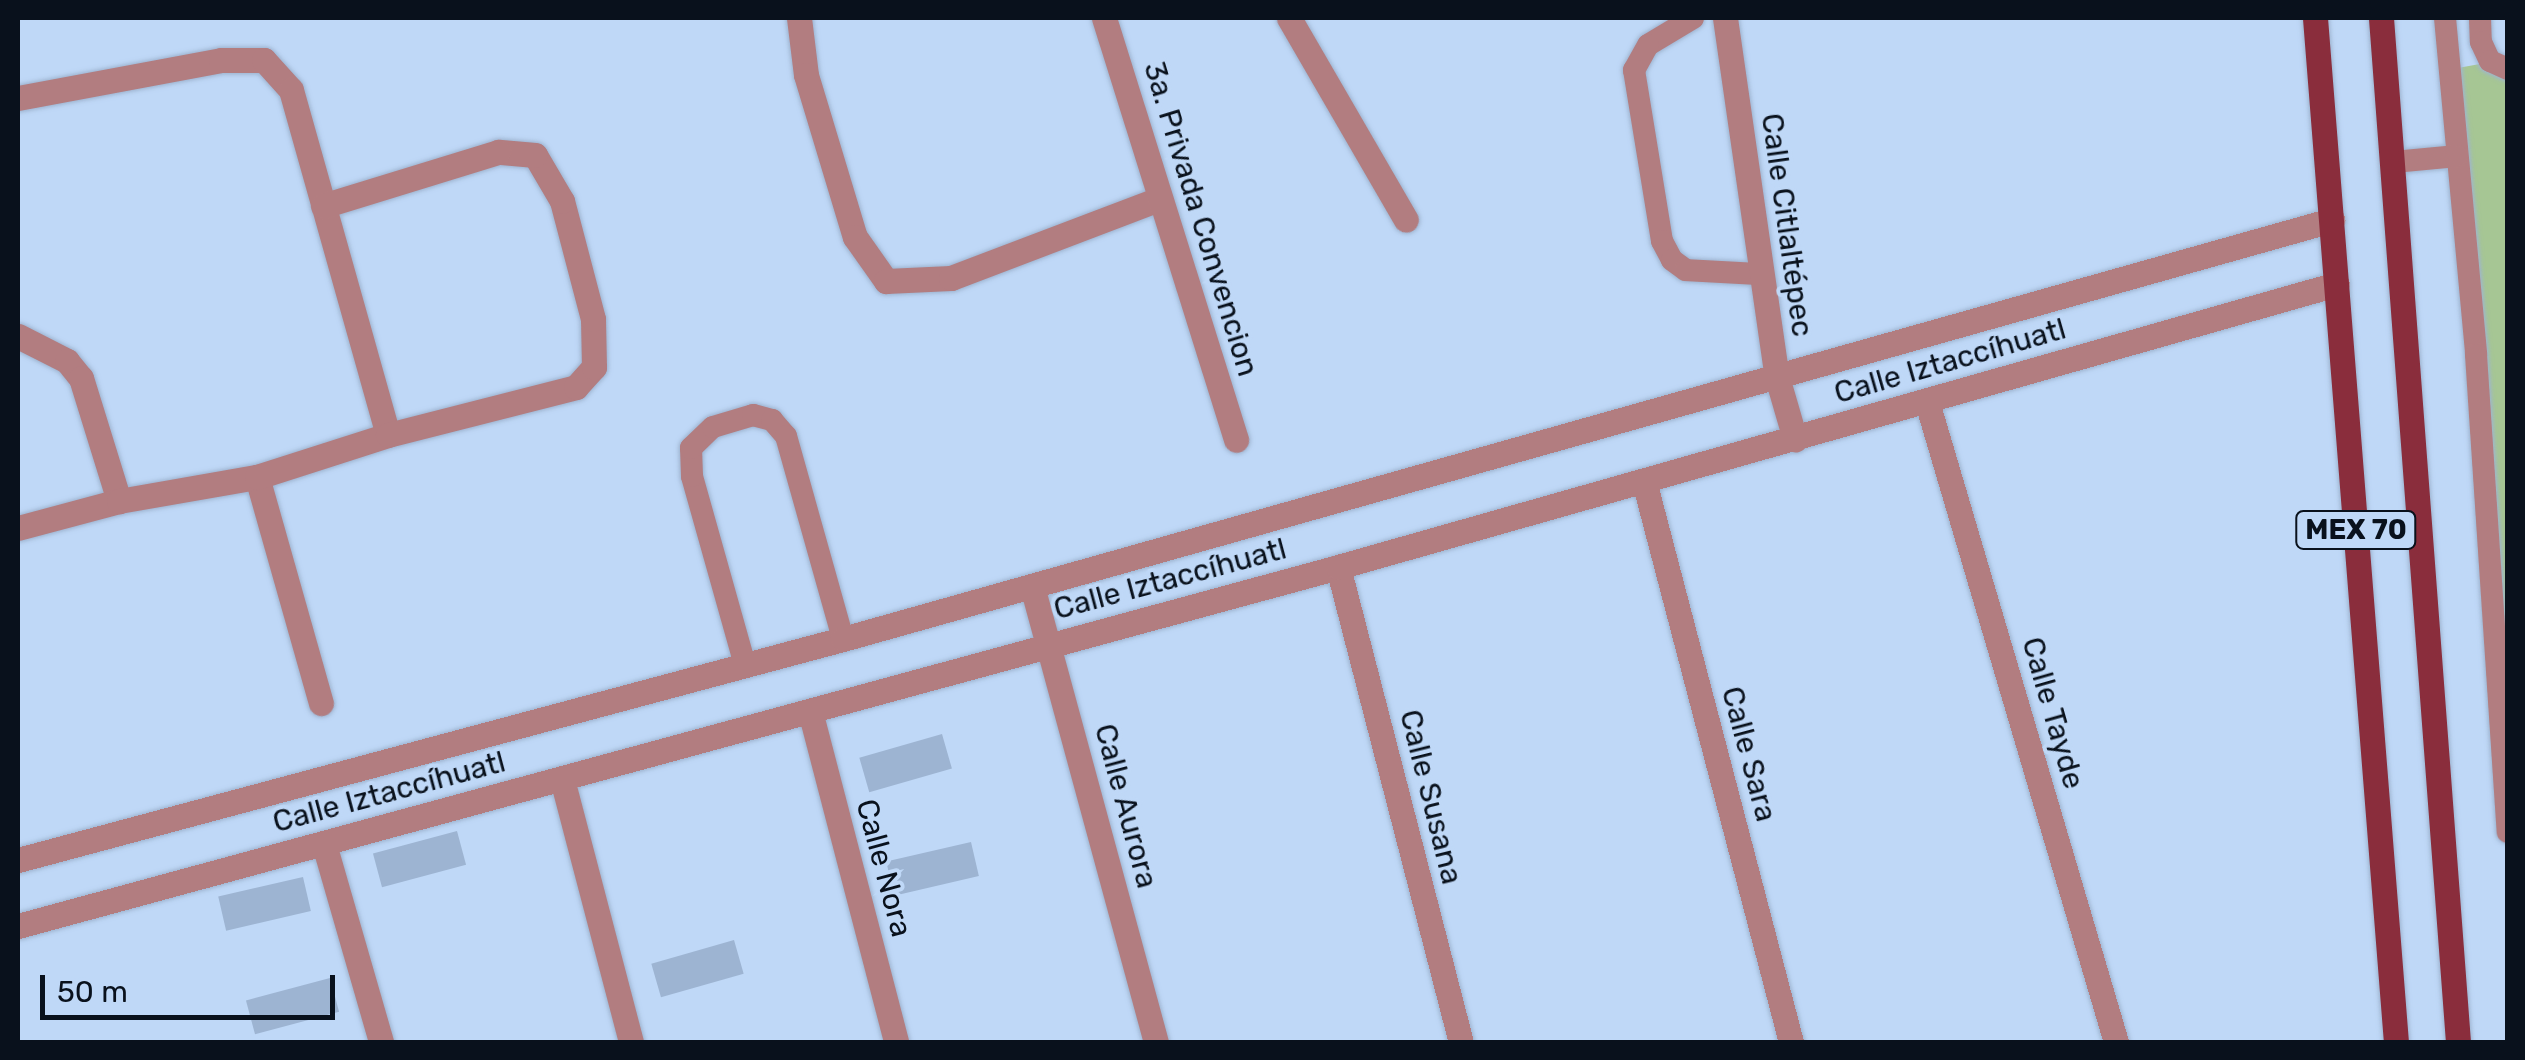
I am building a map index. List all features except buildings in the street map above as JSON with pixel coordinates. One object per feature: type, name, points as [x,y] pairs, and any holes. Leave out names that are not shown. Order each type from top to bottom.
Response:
[{"type":"main road","name":"MEX 70","points":[[2316,18],[2396,1042]]},
{"type":"main road","name":"MEX 70","points":[[2382,18],[2458,1042]]},
{"type":"street","points":[[798,18],[806,75],[855,237],[886,281],[951,278],[1158,199]]},
{"type":"street","name":"3a. Privada Convencion","points":[[1106,18],[1158,199],[1236,440]]},
{"type":"street","points":[[1289,18],[1406,220]]},
{"type":"street","name":"Calle Citlaltépec","points":[[1725,18],[1777,377],[1795,439]]},
{"type":"street","points":[[18,98],[221,60],[264,60],[291,90],[388,435]]},
{"type":"street","points":[[18,528],[118,501],[257,477],[388,435],[576,387],[594,367],[593,319],[562,201],[535,155],[498,152],[322,206]]},
{"type":"street","name":"Calle Iztaccíhuatl","points":[[18,860],[843,639],[2332,220]]},
{"type":"street","name":"Calle Iztaccíhuatl","points":[[18,926],[1338,567],[2338,284]]},
{"type":"street","points":[[18,336],[67,360],[81,378],[118,501]]},
{"type":"street","name":"Calle Tayde","points":[[1927,402],[2116,1042]]},
{"type":"street","points":[[257,477],[321,703]]},
{"type":"street","name":"Calle Sara","points":[[1644,481],[1791,1042]]},
{"type":"street","name":"Calle Susana","points":[[1338,567],[1460,1042]]},
{"type":"street","name":"Calle Aurora","points":[[1032,586],[1156,1042]]},
{"type":"street","name":"Calle Nora","points":[[810,711],[896,1042]]},
{"type":"street","points":[[562,779],[631,1042]]},
{"type":"street","points":[[324,844],[381,1042]]},
{"type":"lane","points":[[1693,18],[1648,45],[1634,70],[1662,241],[1672,260],[1686,270],[1762,274]]},
{"type":"lane","points":[[2444,18],[2478,375],[2508,832]]},
{"type":"lane","points":[[2480,18],[2481,42],[2490,61],[2508,69]]},
{"type":"lane","points":[[2394,162],[2458,156]]},
{"type":"lane","points":[[745,665],[692,476],[691,448],[713,427],[753,415],[772,420],[786,436],[843,639]]},
{"type":"green space","points":[[2507,59],[2507,693],[2458,68]]}]
